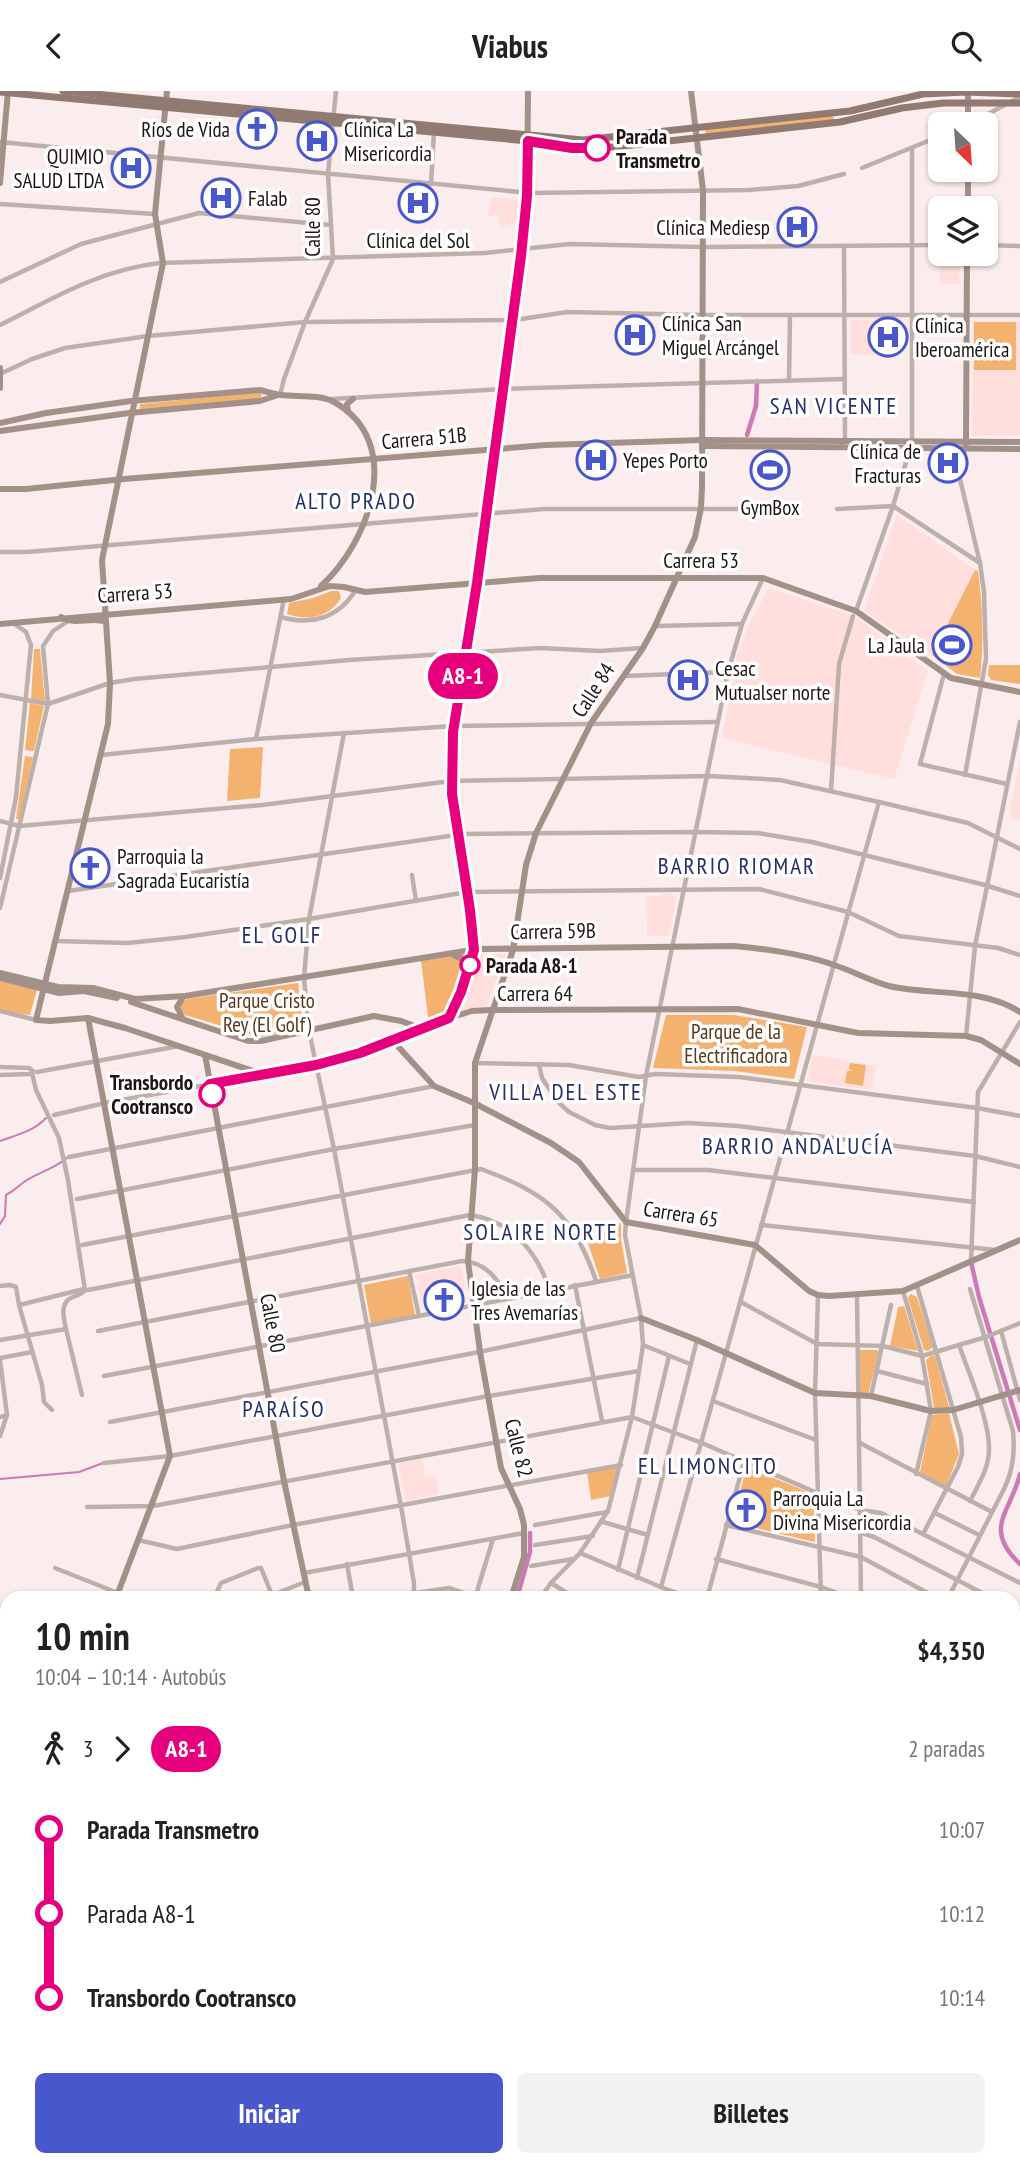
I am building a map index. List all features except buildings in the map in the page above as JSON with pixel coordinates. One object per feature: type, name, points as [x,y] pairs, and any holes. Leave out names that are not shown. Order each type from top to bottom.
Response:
[{"type":"main road","points":[[63,91],[87,97]]},
{"type":"main road","points":[[5,92],[572,140],[839,112],[923,94],[968,92],[1020,95]]},
{"type":"main road","points":[[528,137],[572,148],[614,147],[840,123],[902,108],[943,103],[1020,103]]},
{"type":"main road","points":[[613,137],[614,147]]},
{"type":"street","points":[[36,1020],[108,724],[110,683],[102,560],[163,263],[155,214],[167,91]]},
{"type":"street","name":"Calle 80","points":[[280,395],[305,322],[333,259],[328,174],[336,91]]},
{"type":"street","points":[[449,1018],[474,950],[451,781],[454,726],[477,583],[522,250],[527,193],[528,91]]},
{"type":"street","name":"Calle 84","points":[[473,1305],[468,1261],[475,1170],[475,1063],[513,950],[526,865],[536,833],[591,723],[655,626],[695,537],[701,508],[703,190],[691,91]]},
{"type":"street","points":[[0,183],[5,92]]},
{"type":"street","points":[[968,92],[968,112]]},
{"type":"street","points":[[991,112],[1020,95]]},
{"type":"street","points":[[839,112],[840,123]]},
{"type":"street","points":[[430,184],[435,129]]},
{"type":"street","points":[[862,168],[928,141]]},
{"type":"street","points":[[2,142],[527,193],[749,190],[797,186],[844,174]]},
{"type":"street","points":[[831,791],[839,664],[912,445],[912,148]]},
{"type":"street","points":[[0,204],[155,214]]},
{"type":"street","points":[[0,282],[81,244],[199,213],[331,225]]},
{"type":"street","points":[[0,325],[97,277],[135,266],[163,263],[485,253],[570,244],[702,247],[928,245]]},
{"type":"street","points":[[842,444],[844,246]]},
{"type":"street","points":[[998,246],[1020,246]]},
{"type":"street","points":[[965,775],[986,659],[985,592],[960,479],[966,445],[967,266]]},
{"type":"street","points":[[0,388],[0,372],[65,348],[148,336],[305,322],[512,320],[567,312],[790,316],[1020,315]]},
{"type":"street","points":[[789,380],[790,316]]},
{"type":"street","points":[[0,423],[135,400],[261,390],[280,395],[327,399],[503,389],[844,379]]},
{"type":"street","points":[[260,401],[265,396],[261,390]]},
{"type":"street","points":[[202,394],[204,406]]},
{"type":"street","points":[[0,431],[132,412],[260,401],[280,395]]},
{"type":"street","points":[[348,412],[347,404],[353,398]]},
{"type":"street","points":[[317,590],[347,556],[363,525],[373,495],[374,459],[365,432],[348,412],[327,399]]},
{"type":"street","points":[[86,407],[86,418]]},
{"type":"street","points":[[46,414],[46,424]]},
{"type":"street","name":"Carrera 51B","points":[[0,489],[558,445],[966,445],[1020,442]]},
{"type":"street","name":"Carrera 51B","points":[[966,445],[1020,449]]},
{"type":"street","points":[[837,509],[893,506],[980,563]]},
{"type":"street","points":[[0,552],[8,554],[544,509],[796,509]]},
{"type":"street","points":[[962,552],[971,551],[976,546]]},
{"type":"street","name":"Carrera 53","points":[[0,623],[285,599],[337,586],[365,593],[540,578],[764,578],[854,614],[957,681],[1020,692]]},
{"type":"street","points":[[545,1591],[580,1553],[603,1522],[621,1465],[632,1417],[643,1346],[642,1318],[625,1235],[646,1076],[728,672],[742,624],[764,578]]},
{"type":"street","points":[[281,617],[306,621],[330,616],[343,606],[355,590]]},
{"type":"street","points":[[256,739],[285,599]]},
{"type":"street","points":[[0,908],[48,704],[43,646],[57,628],[76,616]]},
{"type":"street","points":[[61,617],[68,621],[106,622]]},
{"type":"street","points":[[12,623],[29,637],[46,639]]},
{"type":"street","points":[[655,626],[742,624]]},
{"type":"street","points":[[0,878],[11,824],[27,700],[31,645],[29,637]]},
{"type":"street","points":[[31,645],[38,643],[43,646]]},
{"type":"street","points":[[0,695],[48,704],[110,683],[349,660],[540,648],[600,651],[643,648]]},
{"type":"street","points":[[622,676],[728,672]]},
{"type":"street","points":[[944,674],[920,764],[1007,784]]},
{"type":"street","points":[[100,755],[256,739],[454,726],[717,722]]},
{"type":"street","points":[[966,1036],[975,946],[985,885],[998,840],[1020,722]]},
{"type":"street","points":[[344,733],[309,919],[304,978],[309,1031],[326,1107],[410,1553],[414,1591]]},
{"type":"street","points":[[0,821],[19,826],[86,821],[262,805],[451,781],[709,776],[780,780],[879,802],[968,823],[1020,849]]},
{"type":"street","points":[[661,1587],[879,802]]},
{"type":"street","points":[[68,891],[459,835],[695,832],[758,833],[811,842],[1020,896]]},
{"type":"street","points":[[412,875],[416,901]]},
{"type":"street","points":[[56,941],[128,943],[309,919],[467,892],[759,889],[848,912],[899,936],[998,948],[1020,955]]},
{"type":"street","name":"Carrera 59B","points":[[0,975],[44,986],[59,993],[84,991],[135,999],[184,996],[474,950],[673,946],[760,949],[834,964],[892,987],[997,1000],[1020,1012]]},
{"type":"street","points":[[452,954],[462,959],[468,972]]},
{"type":"street","name":"Carrera 59B","points":[[106,993],[248,1041],[261,1041],[356,1019],[381,1016],[423,1029]]},
{"type":"street","points":[[183,1018],[177,1007],[184,996]]},
{"type":"street","name":"Carrera 64","points":[[54,1115],[104,1103],[316,1065],[360,1053],[449,1018],[472,1011],[491,1010],[738,1009],[858,1033],[966,1036],[981,1040],[1020,1065]]},
{"type":"street","points":[[0,1011],[36,1020],[88,1018],[265,1075]]},
{"type":"street","points":[[88,1018],[170,1456],[119,1591]]},
{"type":"street","points":[[971,1261],[978,1092],[1020,1021]]},
{"type":"street","points":[[393,1041],[434,1086]]},
{"type":"street","points":[[0,1075],[34,1073],[180,1046]]},
{"type":"street","name":"Calle 80","points":[[205,1055],[284,1481],[308,1591]]},
{"type":"street","points":[[475,1063],[569,1065],[639,1077],[739,1077],[1020,1116]]},
{"type":"street","points":[[539,1064],[542,1078],[564,1107],[581,1120],[610,1128],[639,1125],[725,1125],[975,1156],[1020,1167]]},
{"type":"street","points":[[0,1067],[29,1067],[34,1073],[36,1090],[59,1138],[86,1290]]},
{"type":"street","points":[[69,1157],[434,1086]]},
{"type":"street","name":"Carrera 65","points":[[434,1086],[474,1103],[573,1157],[626,1222],[755,1245]]},
{"type":"street","points":[[77,1199],[334,1149],[475,1125]]},
{"type":"street","points":[[82,1245],[481,1169],[531,1191],[547,1202],[580,1240],[596,1281]]},
{"type":"street","points":[[633,1170],[708,1170],[974,1202]]},
{"type":"street","points":[[19,1305],[61,1296],[81,1295],[86,1290],[138,1279],[470,1215],[508,1229],[529,1248],[544,1271],[550,1291]]},
{"type":"street","points":[[761,1225],[996,1250]]},
{"type":"street","points":[[755,1245],[818,1296],[903,1291],[1020,1240]]},
{"type":"street","points":[[98,1331],[468,1261],[482,1265],[494,1275],[507,1299]]},
{"type":"street","points":[[409,1271],[418,1316]]},
{"type":"street","points":[[104,1376],[633,1275]]},
{"type":"street","points":[[575,1285],[602,1421]]},
{"type":"street","points":[[0,1286],[16,1287],[44,1402],[52,1409]]},
{"type":"street","points":[[917,1286],[961,1437],[962,1454],[948,1490],[923,1534]]},
{"type":"street","points":[[952,1591],[1011,1474],[1015,1453],[1012,1392],[993,1334],[970,1289]]},
{"type":"street","points":[[903,1291],[922,1356],[931,1411],[916,1473]]},
{"type":"street","points":[[69,1295],[63,1310],[82,1395]]},
{"type":"street","points":[[857,1295],[856,1397],[860,1443],[861,1591]]},
{"type":"street","points":[[818,1296],[815,1393],[821,1591]]},
{"type":"street","points":[[741,1302],[817,1344],[883,1346],[922,1356],[1020,1323]]},
{"type":"street","name":"Calle 82","points":[[473,1305],[501,1468],[520,1509],[525,1533],[524,1557],[513,1591]]},
{"type":"street","points":[[871,1396],[891,1305]]},
{"type":"street","points":[[110,1422],[480,1352],[642,1318],[815,1393],[871,1396],[931,1411],[953,1410],[1012,1392]]},
{"type":"street","points":[[0,1340],[66,1329]]},
{"type":"street","points":[[993,1334],[1012,1392],[1020,1400]]},
{"type":"street","points":[[637,1578],[697,1340]]},
{"type":"street","points":[[959,1345],[979,1403],[989,1451],[985,1471],[970,1501]]},
{"type":"street","points":[[643,1346],[690,1364]]},
{"type":"street","points":[[0,1436],[7,1415],[0,1359],[32,1352]]},
{"type":"street","points":[[618,1570],[669,1356]]},
{"type":"street","points":[[104,1463],[170,1456],[639,1371]]},
{"type":"street","points":[[877,1371],[927,1384]]},
{"type":"street","points":[[713,1401],[816,1440]]},
{"type":"street","points":[[0,1417],[7,1415]]},
{"type":"street","points":[[88,1507],[153,1506],[632,1417],[702,1443],[861,1510],[881,1513],[1020,1583]]},
{"type":"street","points":[[860,1443],[992,1513]]},
{"type":"street","points":[[709,1591],[744,1462]]},
{"type":"street","points":[[138,1540],[177,1549],[621,1465]]},
{"type":"street","points":[[535,1525],[608,1511]]},
{"type":"street","points":[[935,1513],[979,1535]]},
{"type":"street","points":[[603,1522],[648,1535]]},
{"type":"street","points":[[726,1525],[861,1557],[924,1591]]},
{"type":"street","points":[[304,1573],[525,1533]]},
{"type":"street","points":[[861,1533],[874,1537],[979,1591]]},
{"type":"street","points":[[535,1545],[594,1535]]},
{"type":"street","points":[[477,1591],[493,1539]]},
{"type":"street","points":[[580,1553],[671,1591]]},
{"type":"street","points":[[531,1566],[573,1559]]},
{"type":"street","points":[[716,1559],[832,1591]]},
{"type":"street","points":[[347,1564],[352,1591]]},
{"type":"street","points":[[217,1591],[221,1583],[258,1567],[261,1568],[270,1591]]},
{"type":"street","points":[[55,1568],[108,1591]]},
{"type":"street","points":[[282,1591],[306,1582]]},
{"type":"street","points":[[551,1583],[564,1591]]},
{"type":"street","points":[[434,1591],[449,1588],[458,1591]]},
{"type":"shaded area","points":[[491,197],[521,200],[517,223],[501,226],[498,215],[488,216]]},
{"type":"shaded area","points":[[940,266],[960,266],[959,284],[940,284]]},
{"type":"shaded area","points":[[851,320],[900,321],[901,354],[851,354]]},
{"type":"shaded area","points":[[973,321],[1020,321],[1020,435],[972,436]]},
{"type":"shaded area","points":[[897,515],[975,570],[932,655],[864,611]]},
{"type":"shaded area","points":[[769,588],[854,616],[928,671],[894,779],[722,738],[737,656],[750,622]]},
{"type":"shaded area","points":[[1020,760],[1020,821],[1009,815]]},
{"type":"shaded area","points":[[664,893],[677,896],[668,936],[647,936],[646,896],[661,896]]},
{"type":"shaded area","points":[[479,954],[506,954],[486,1007],[460,1011]]},
{"type":"shaded area","points":[[812,1055],[876,1066],[872,1090],[808,1081]]},
{"type":"shaded area","points":[[461,1266],[465,1289],[421,1297],[416,1275]]},
{"type":"shaded area","points":[[263,1399],[266,1420],[251,1423],[247,1402]]},
{"type":"shaded area","points":[[422,1459],[425,1477],[436,1476],[438,1494],[406,1501],[398,1464]]},
{"type":"green space","points":[[833,116],[834,121],[706,135],[705,129]]},
{"type":"green space","points":[[974,322],[1016,322],[1016,370],[974,370]]},
{"type":"green space","points":[[259,392],[262,395],[260,399],[140,409],[140,404]]},
{"type":"green space","points":[[975,570],[978,571],[982,611],[980,678],[957,674],[932,655]]},
{"type":"green space","points":[[339,591],[341,598],[324,614],[302,617],[287,614],[289,603]]},
{"type":"green space","points":[[34,649],[40,649],[45,701],[31,699]]},
{"type":"green space","points":[[989,665],[1020,665],[1020,684],[991,680],[988,675]]},
{"type":"green space","points":[[30,703],[44,706],[34,751],[25,750]]},
{"type":"green space","points":[[263,747],[260,798],[227,801],[230,749]]},
{"type":"green space","points":[[25,756],[33,757],[19,819],[16,819]]},
{"type":"green space","points":[[471,953],[452,1003],[429,1024],[421,961]]},
{"type":"green space","points":[[0,981],[37,989],[30,1015],[0,1011]]},
{"type":"green space","name":"Parque Cristo Rey (El Golf)","points":[[298,983],[303,1030],[259,1037],[185,1015],[180,1008],[181,1002],[187,999]]},
{"type":"green space","name":"Parque de la Electrificadora","points":[[666,1015],[734,1015],[807,1027],[794,1079],[735,1071],[653,1068]]},
{"type":"green space","points":[[850,1063],[866,1065],[863,1086],[845,1083],[847,1071],[854,1071],[849,1070]]},
{"type":"green space","points":[[621,1223],[627,1273],[600,1279],[587,1240]]},
{"type":"green space","points":[[408,1276],[415,1315],[371,1324],[364,1285]]},
{"type":"green space","points":[[911,1294],[917,1297],[933,1347],[928,1351],[924,1350],[909,1302],[908,1297]]},
{"type":"green space","points":[[904,1306],[918,1351],[890,1346],[898,1307]]},
{"type":"green space","points":[[859,1350],[879,1352],[869,1391],[860,1394]]},
{"type":"green space","points":[[932,1355],[935,1356],[948,1409],[934,1408],[926,1360]]},
{"type":"green space","points":[[949,1413],[959,1454],[946,1486],[920,1472],[932,1415]]},
{"type":"green space","points":[[619,1465],[611,1496],[591,1500],[587,1472]]},
{"type":"green space","points":[[747,1467],[813,1494],[815,1542],[731,1522]]},
{"type":"waterway","points":[[747,435],[756,406],[757,381]]},
{"type":"waterway","points":[[0,1141],[19,1135],[46,1118]]},
{"type":"waterway","points":[[0,1224],[5,1216],[6,1195],[68,1157]]},
{"type":"waterway","points":[[971,1262],[979,1297],[1020,1430]]},
{"type":"waterway","points":[[0,1479],[79,1472],[103,1463]]},
{"type":"waterway","points":[[1020,1474],[1002,1520],[1001,1530],[1009,1551],[1020,1564]]},
{"type":"waterway","points":[[519,1591],[530,1552],[530,1533]]},
{"type":"bus line","name":"A8-1","points":[[212,1094],[210,1084],[316,1065],[360,1053],[449,1018],[454,1011],[474,950],[452,794],[453,732],[477,583],[521,256],[527,196],[528,141],[572,148],[597,148]]},
{"type":"place","name":"Ríos de Vida","points":[[257,129]]},
{"type":"place","name":"Clínica La Misericordia","points":[[317,141]]},
{"type":"place","name":"Parada Transmetro","points":[[597,148]]},
{"type":"place","name":"QUIMIO SALUD LTDA","points":[[131,168]]},
{"type":"place","name":"Falab","points":[[221,198]]},
{"type":"place","name":"Clínica del Sol","points":[[418,203]]},
{"type":"place","name":"Clínica Mediesp","points":[[797,227]]},
{"type":"place","name":"Clínica San Miguel Arcángel","points":[[635,335]]},
{"type":"place","name":"Clínica Iberoamérica","points":[[888,337]]},
{"type":"place","name":"Yepes Porto","points":[[596,460]]},
{"type":"place","name":"Clínica de Fracturas","points":[[948,463]]},
{"type":"place","name":"GymBox","points":[[770,470]]},
{"type":"place","name":"La Jaula","points":[[952,645]]},
{"type":"place","name":"Cesac Mutualser norte","points":[[688,680]]},
{"type":"place","name":"Parroquia la Sagrada Eucaristía","points":[[90,868]]},
{"type":"place","name":"Parada A8-1","points":[[470,965]]},
{"type":"place","name":"Transbordo Cootransco","points":[[212,1094]]},
{"type":"place","name":"Iglesia de las Tres Avemarías","points":[[444,1300]]},
{"type":"place","name":"Parroquia La Divina Misericordia","points":[[746,1510]]},
{"type":"district","name":"SAN VICENTE","points":[[834,405]]},
{"type":"district","name":"ALTO PRADO","points":[[356,500]]},
{"type":"district","name":"BARRIO RIOMAR","points":[[737,865]]},
{"type":"district","name":"EL GOLF","points":[[282,934]]},
{"type":"district","name":"VILLA DEL ESTE","points":[[566,1091]]},
{"type":"district","name":"BARRIO ANDALUCÍA","points":[[798,1145]]},
{"type":"district","name":"SOLAIRE NORTE","points":[[541,1231]]},
{"type":"district","name":"PARAÍSO","points":[[284,1408]]},
{"type":"district","name":"EL LIMONCITO","points":[[708,1465]]}]
